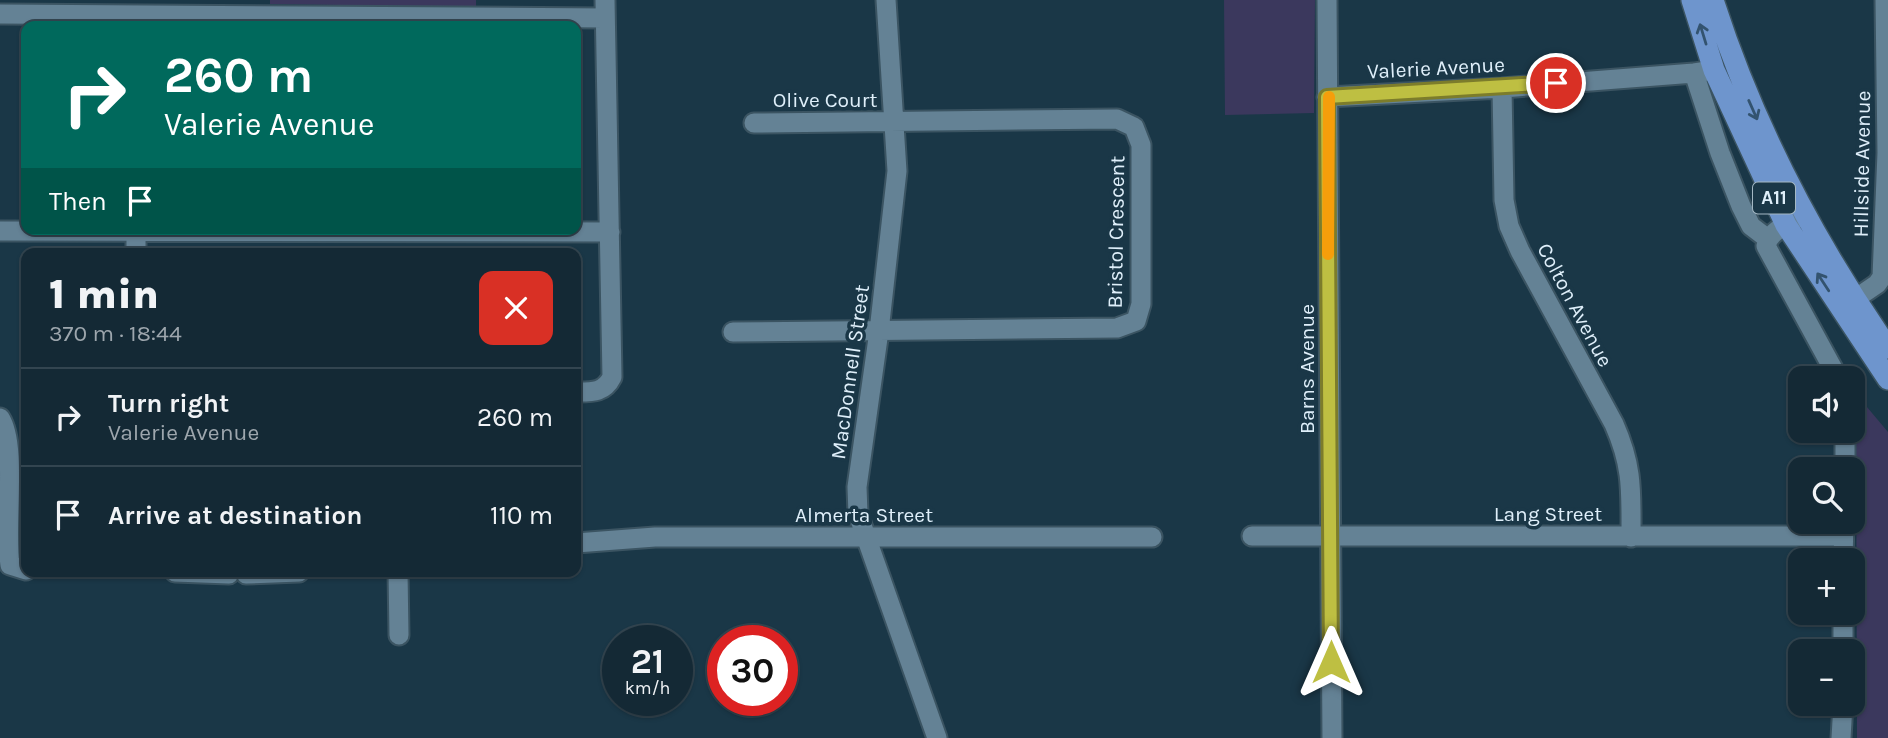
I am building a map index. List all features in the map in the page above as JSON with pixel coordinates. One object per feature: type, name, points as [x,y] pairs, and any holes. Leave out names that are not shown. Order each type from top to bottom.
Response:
[{"type":"main road","name":"A11","points":[[1692,0],[1704,71],[1848,304],[1888,379]]},
{"type":"main road","name":"A11","points":[[1713,0],[1732,60],[1782,173],[1796,220]]},
{"type":"main road","name":"A11","points":[[1848,304],[1888,348]]},
{"type":"street","name":"MacDonnell Street","points":[[886,0],[897,171],[879,331],[857,487],[858,514],[937,738]]},
{"type":"street","name":"Barns Avenue","points":[[1327,0],[1332,738]]},
{"type":"street","name":"Hillside Avenue","points":[[1848,304],[1877,284],[1882,277],[1887,153],[1885,0]]},
{"type":"street","points":[[0,14],[136,21],[256,8],[605,9],[612,377],[599,391],[581,392]]},
{"type":"street","name":"Valerie Avenue","points":[[1327,97],[1502,88],[1704,71]]},
{"type":"street","points":[[1704,71],[1720,153],[1751,226],[1768,239]]},
{"type":"street","name":"Colton Avenue","points":[[1502,88],[1504,200],[1509,226],[1623,445],[1631,473],[1631,537]]},
{"type":"street","name":"Bristol Crescent","points":[[879,331],[1117,328],[1136,321],[1141,304],[1141,145],[1134,127],[1117,119],[895,122]]},
{"type":"street","name":"Olive Court","points":[[754,123],[895,122]]},
{"type":"street","points":[[1768,239],[1796,220]]},
{"type":"street","points":[[0,231],[21,231]]},
{"type":"street","points":[[581,232],[610,232]]},
{"type":"street","points":[[1768,239],[1768,252],[1832,366]]},
{"type":"street","points":[[733,332],[879,331]]},
{"type":"street","points":[[1,419],[9,442],[7,546],[10,565],[21,568]]},
{"type":"street","name":"Lang Street","points":[[1252,536],[1631,537],[1788,531]]},
{"type":"street","name":"Almerta Street","points":[[581,543],[655,537],[1152,537]]},
{"type":"street","points":[[398,577],[399,635]]},
{"type":"street","points":[[1841,738],[1842,716]]},
{"type":"shaded area","points":[[270,0],[476,0],[476,7],[270,4]]},
{"type":"shaded area","points":[[1224,0],[1315,0],[1314,113],[1225,115]]},
{"type":"shaded area","points":[[1865,405],[1888,432],[1888,738],[1857,738],[1857,716],[1865,716],[1865,639],[1857,639],[1857,625],[1865,625],[1865,548],[1856,548],[1856,534],[1865,534],[1865,457],[1856,457],[1856,443],[1865,443]]},
{"type":"slow traffic","points":[[1328,254],[1329,97]]},
{"type":"route","points":[[1331,662],[1327,97],[1556,83]]}]
